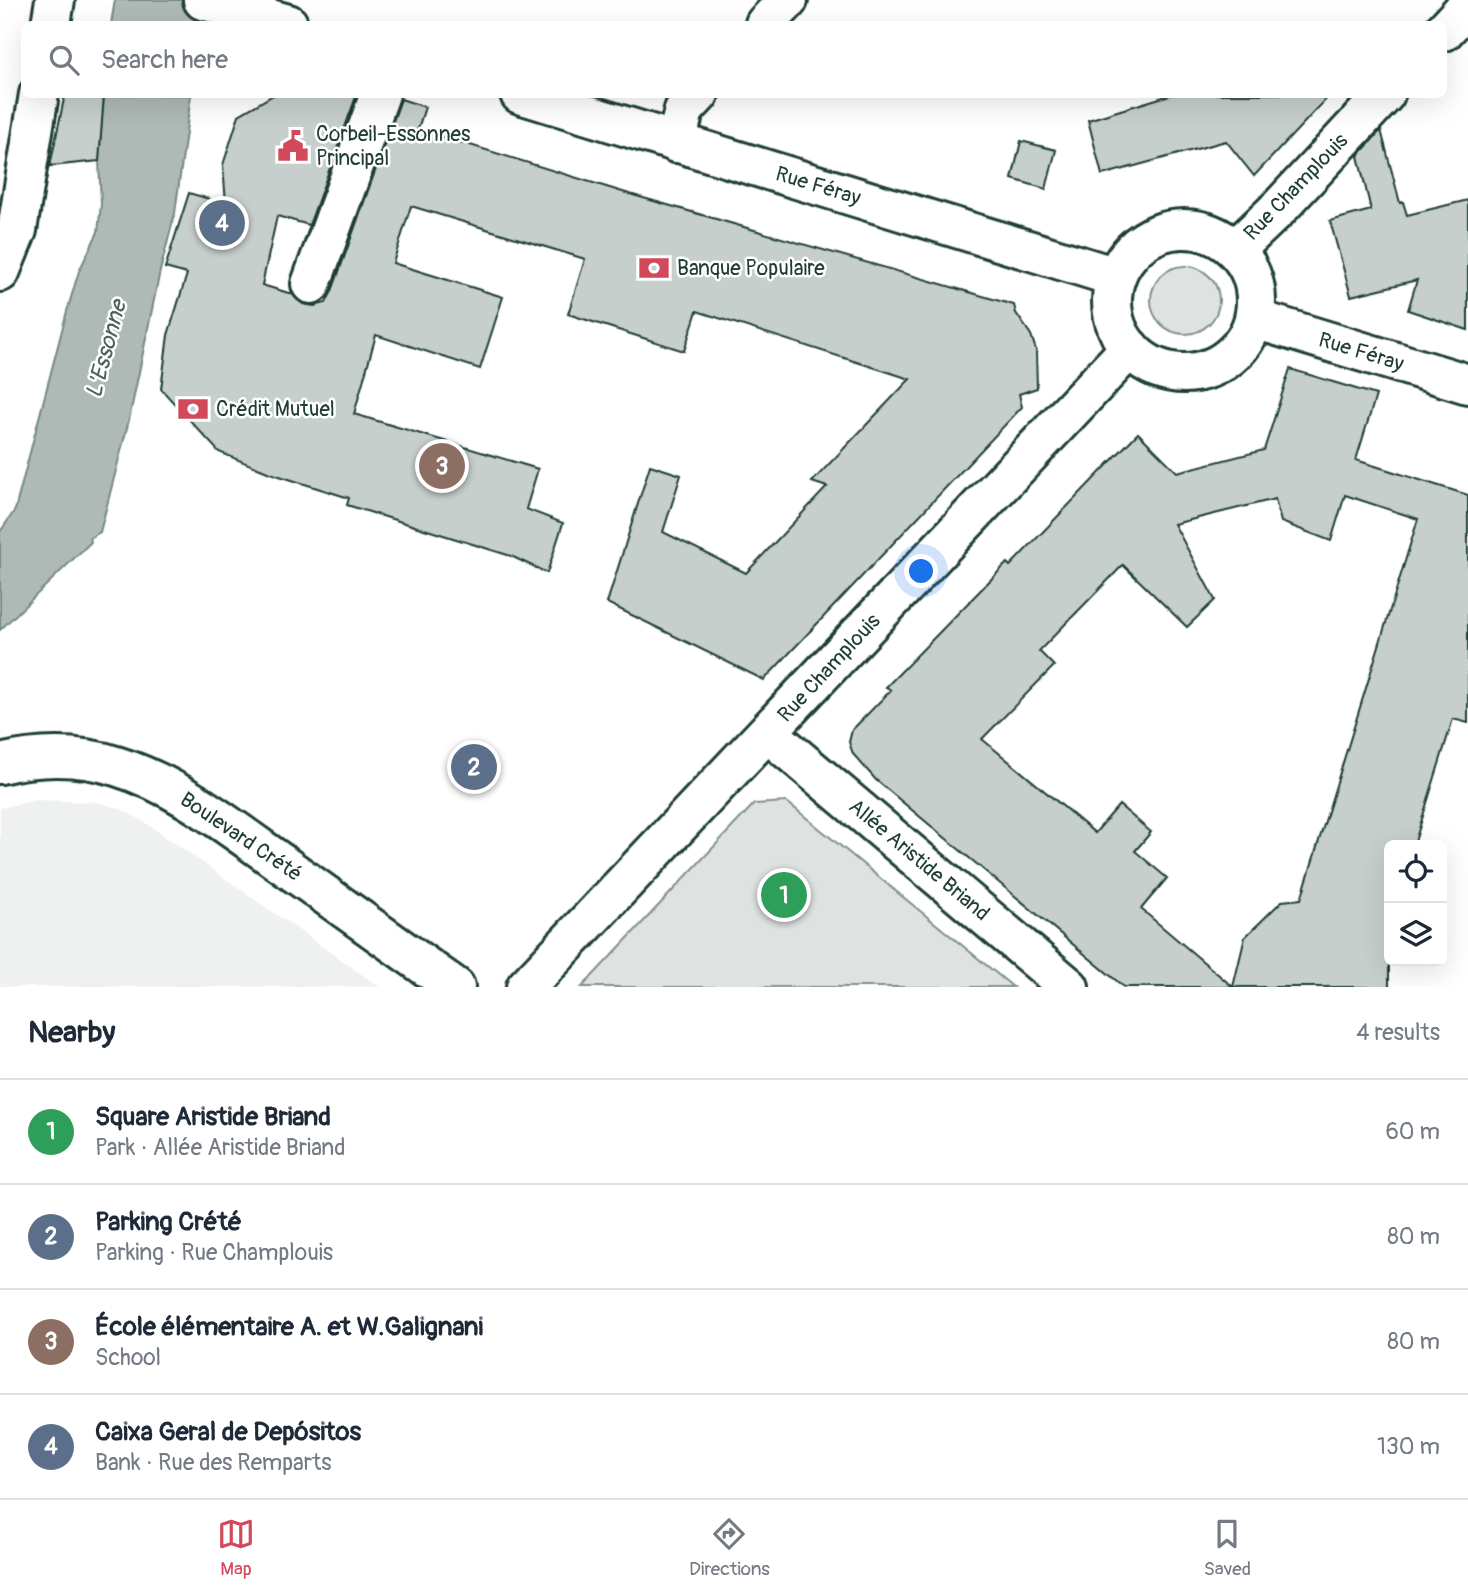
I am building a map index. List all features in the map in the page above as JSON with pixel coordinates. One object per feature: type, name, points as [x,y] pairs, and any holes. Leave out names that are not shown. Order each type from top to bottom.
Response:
[{"type":"street","points":[[52,21],[55,0]]},
{"type":"street","points":[[203,0],[275,21]]},
{"type":"street","points":[[768,21],[788,0]]},
{"type":"street","points":[[1447,28],[1468,5]]},
{"type":"street","points":[[0,272],[17,230],[38,98]]},
{"type":"street","points":[[311,284],[379,98]]},
{"type":"street","name":"Rue Féray","points":[[533,98],[1116,277]]},
{"type":"street","points":[[676,143],[684,110],[695,98]]},
{"type":"street","name":"Rue Champlouis","points":[[1236,249],[1279,208],[1381,98]]},
{"type":"street","points":[[1179,228],[1199,230],[1219,237],[1236,249],[1247,264],[1257,300],[1255,319],[1246,340],[1231,356],[1212,368],[1190,373],[1168,371],[1147,363],[1130,348],[1119,332],[1113,314],[1112,295],[1116,277],[1125,258],[1140,243],[1158,233],[1179,228]]},
{"type":"street","name":"Rue Féray","points":[[1255,319],[1468,384]]},
{"type":"street","name":"Rue Champlouis","points":[[526,987],[1130,348]]},
{"type":"street","name":"Allée Aristide Briand","points":[[768,733],[1069,987]]},
{"type":"street","name":"Boulevard Crété","points":[[0,764],[27,758],[74,757],[114,765],[141,775],[209,812],[455,987]]},
{"type":"shaded area","points":[[1178,266],[1192,266],[1204,271],[1214,281],[1219,300],[1214,319],[1204,329],[1192,334],[1178,334],[1166,329],[1156,319],[1151,307],[1151,293],[1156,281],[1166,271]]},
{"type":"shaded area","points":[[35,800],[97,802],[121,809],[143,821],[380,987],[0,987],[0,808]]},
{"type":"shaded area","points":[[787,802],[1013,987],[582,987],[754,804]]},
{"type":"water","points":[[115,0],[211,0],[204,21],[112,21]]},
{"type":"water","name":"L'Essonne","points":[[104,98],[191,98],[175,213],[129,420],[100,532],[90,538],[91,542],[0,630],[0,532],[15,510],[67,311],[79,271],[98,232],[101,204],[99,161]]},
{"type":"building","points":[[64,98],[104,98],[99,161],[50,166]]},
{"type":"building","points":[[268,98],[356,98],[309,225],[277,216],[262,285],[292,294],[303,304],[314,306],[326,303],[332,291],[401,99],[425,107],[418,129],[626,193],[1014,305],[1036,350],[1037,388],[1019,394],[1022,407],[764,680],[607,603],[650,465],[681,475],[663,532],[746,573],[827,487],[812,482],[910,379],[697,311],[684,351],[568,314],[585,259],[411,206],[393,263],[503,297],[480,369],[376,335],[354,414],[538,469],[526,509],[563,523],[547,573],[511,556],[347,505],[349,498],[270,473],[219,452],[161,389],[168,335],[187,274],[165,268],[189,193],[226,204],[223,165],[239,115]]},
{"type":"building","points":[[1160,98],[1327,98],[1254,176],[1226,141],[1102,175],[1088,120]]},
{"type":"building","points":[[1381,130],[1400,203],[1403,202],[1407,215],[1468,200],[1468,330],[1408,310],[1417,280],[1351,296],[1330,221],[1371,210],[1358,156]]},
{"type":"building","points":[[1021,141],[1056,150],[1046,189],[1012,179]]},
{"type":"building","points":[[1290,369],[1376,395],[1356,460],[1468,495],[1468,723],[1453,719],[1416,840],[1384,840],[1384,966],[1389,966],[1389,987],[1233,987],[1124,987],[876,780],[853,754],[849,742],[852,730],[891,690],[886,687],[1007,563],[1010,566],[1138,433],[1177,472],[1264,450]],"holes":[[[1345,495],[1418,519],[1301,899],[1282,901],[1245,937],[1233,987],[1141,909],[1167,878],[1135,851],[1151,832],[1119,805],[1095,833],[982,739],[1054,666],[1039,651],[1123,565],[1187,627],[1215,600],[1174,524],[1275,499],[1281,522],[1331,541]]]},
{"type":"place","name":"Corbeil-Essonnes Principal","points":[[293,146]]},
{"type":"place","name":"Caixa Geral de Depósitos","points":[[222,223]]},
{"type":"place","name":"Banque Populaire","points":[[654,268]]},
{"type":"place","name":"Crédit Mutuel","points":[[193,409]]},
{"type":"place","name":"École élémentaire A. et W.Galignani","points":[[442,466]]},
{"type":"place","name":"Parking Crété","points":[[474,767]]},
{"type":"place","name":"Square Aristide Briand","points":[[784,895]]}]
